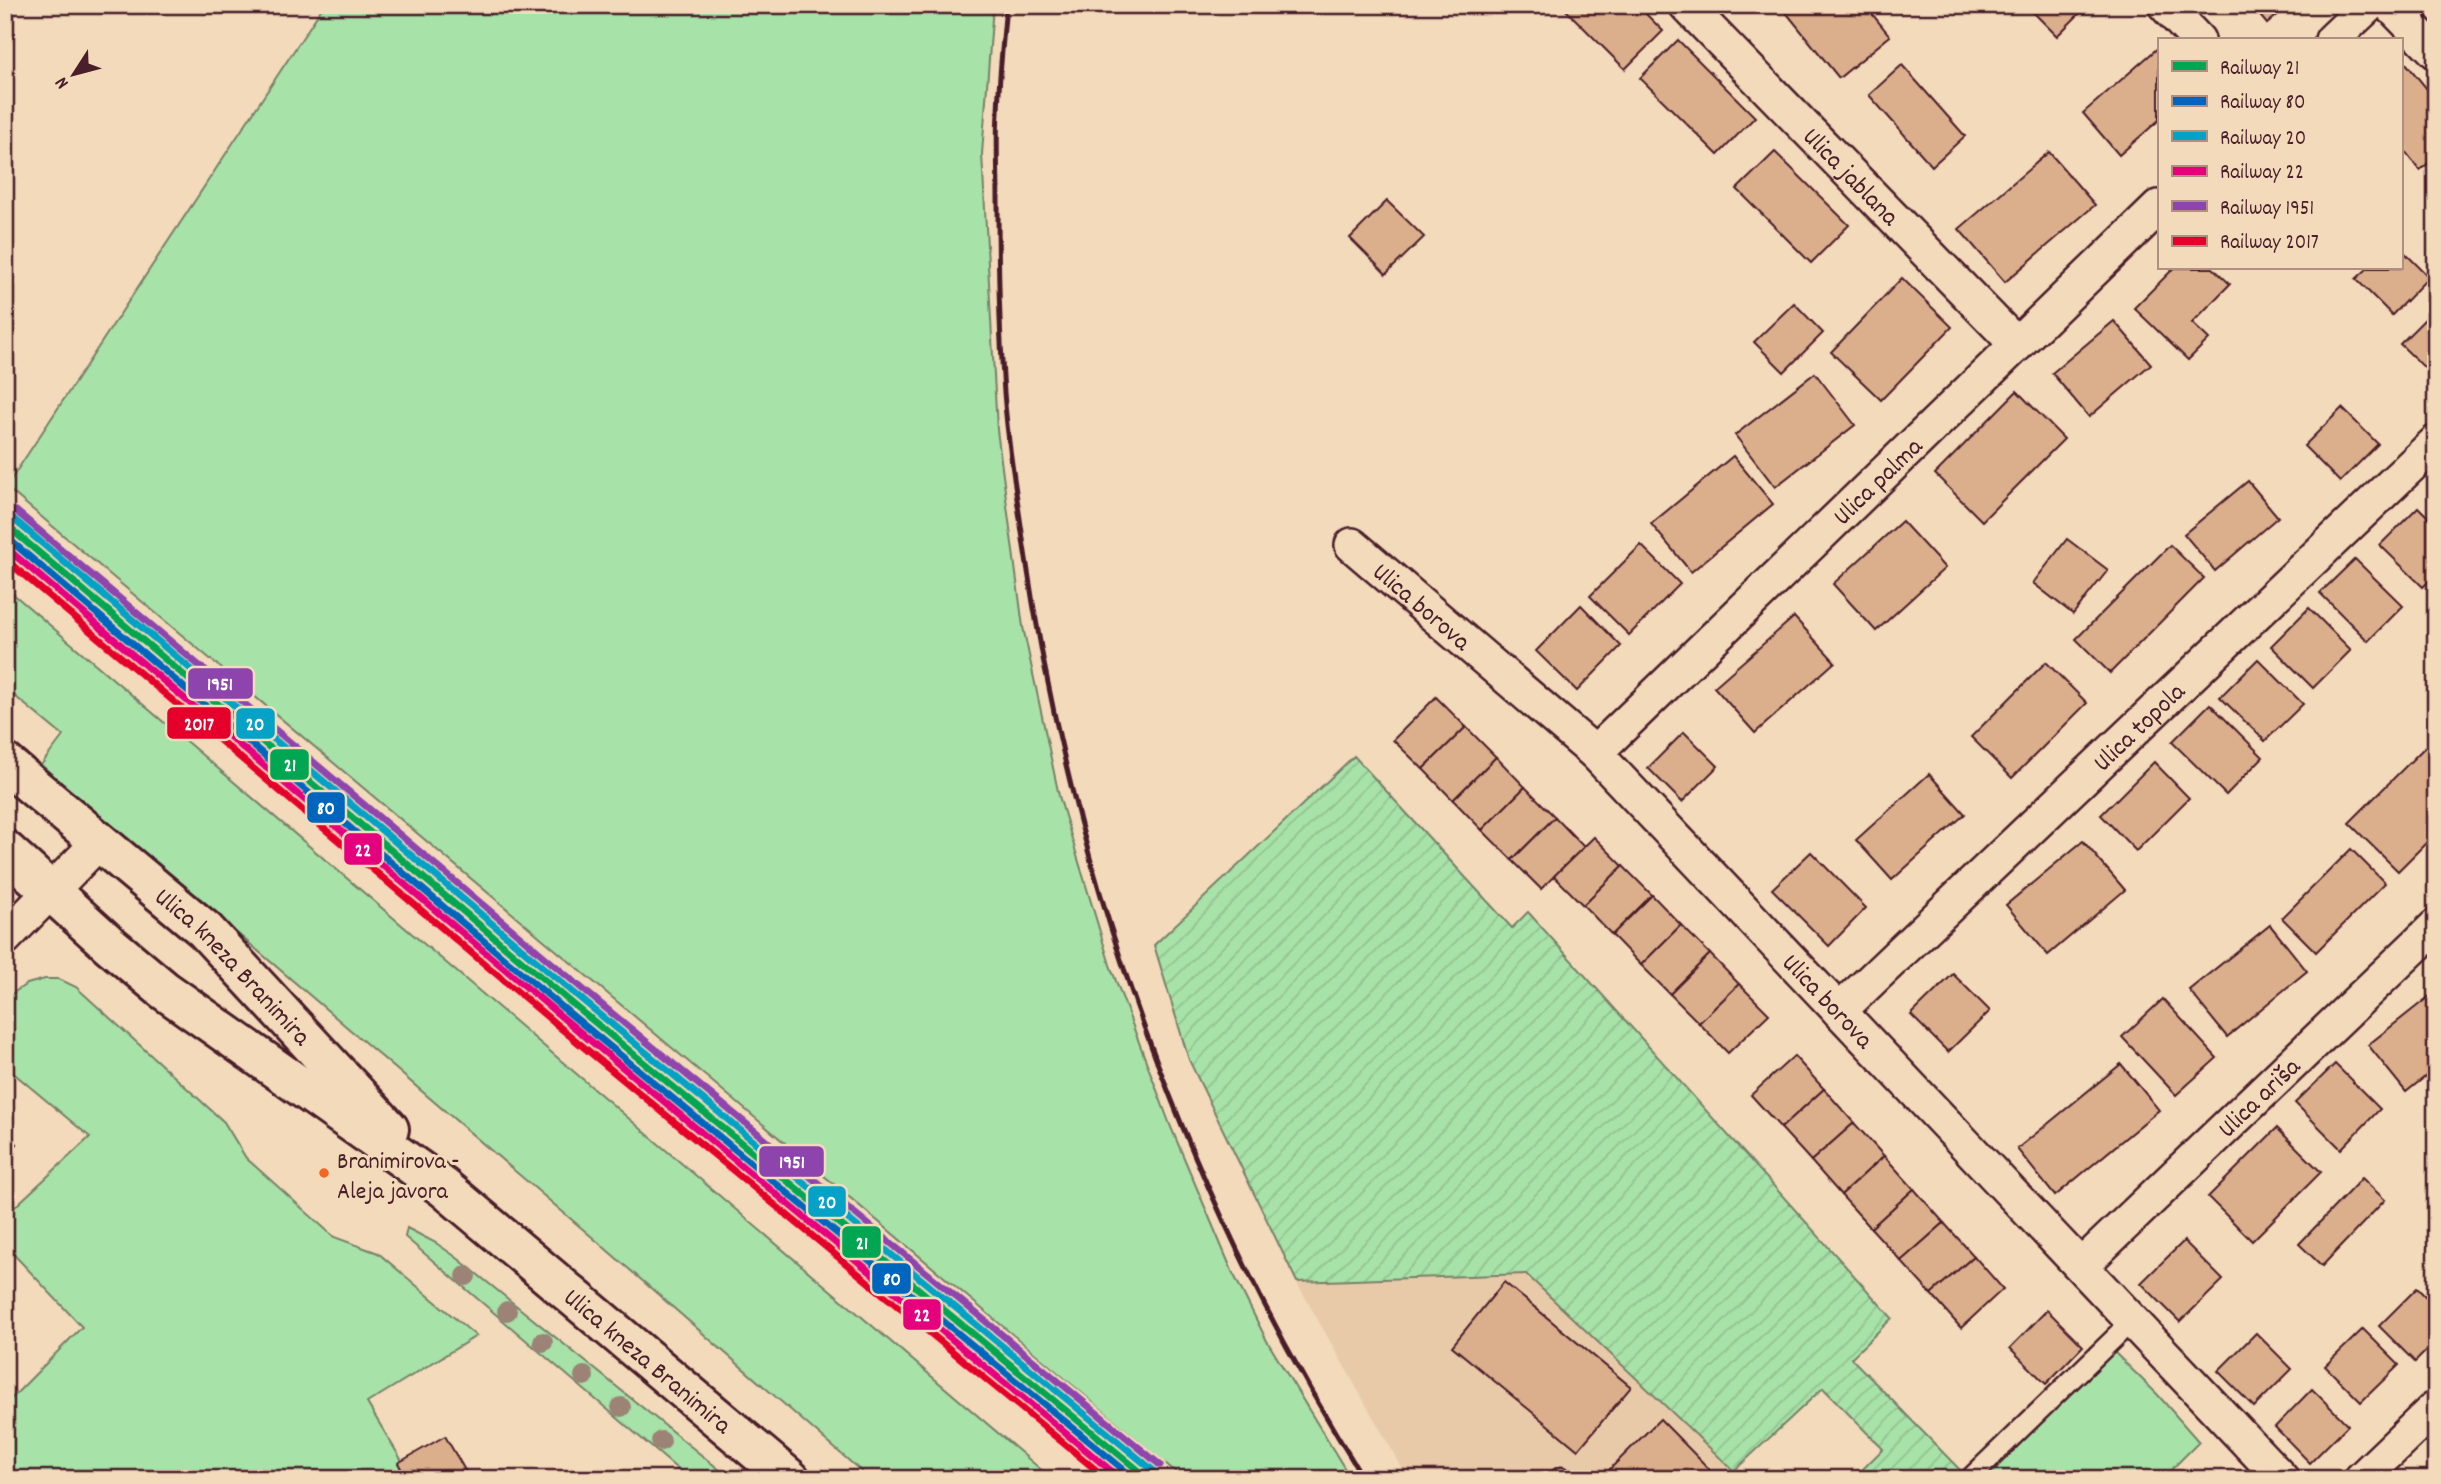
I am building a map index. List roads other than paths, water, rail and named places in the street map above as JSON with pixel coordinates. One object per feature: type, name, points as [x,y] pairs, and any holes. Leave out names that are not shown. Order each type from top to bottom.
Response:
[{"type":"main road","name":"Ulica kneza Branimira","points":[[5,763],[205,930],[443,1187]]},
{"type":"main road","name":"Ulica kneza Branimira","points":[[5,850],[164,990],[443,1187],[790,1479]]},
{"type":"street","name":"Ulica jablana","points":[[1686,5],[2017,345]]},
{"type":"street","points":[[2165,5],[2196,38]]},
{"type":"street","points":[[2334,38],[2369,5]]},
{"type":"street","points":[[2390,5],[2436,52]]},
{"type":"street","name":"Ulica palma","points":[[1595,753],[2158,208]]},
{"type":"street","name":"Ulica topola","points":[[1839,1011],[2436,442]]},
{"type":"street","name":"Ulica borova","points":[[1352,545],[1595,753],[2281,1479]]},
{"type":"street","points":[[5,938],[99,842]]},
{"type":"street","name":"Ulica ariša","points":[[2081,1266],[2436,926]]},
{"type":"street","points":[[2361,1479],[2436,1407]]},
{"type":"lane","points":[[1969,1479],[2132,1321]]},
{"type":"railway","points":[[1006,5],[997,135],[1004,398],[1024,546],[1045,669],[1072,791],[1106,911],[1145,1030],[1191,1147],[1243,1261],[1300,1371],[1364,1479]]},
{"type":"rail line","name":"1951","points":[[16,511],[585,991],[1160,1465]]},
{"type":"rail line","name":"20","points":[[11,517],[580,998],[1155,1472]]},
{"type":"rail line","name":"21","points":[[5,524],[574,1005],[1149,1479]]},
{"type":"rail line","name":"80","points":[[5,536],[568,1012],[1135,1479]]},
{"type":"rail line","name":"22","points":[[5,547],[563,1018],[1121,1479]]},
{"type":"rail line","name":"2017","points":[[5,559],[557,1025],[1107,1479]]},
{"type":"place","name":"Branimirova - Aleja javora","points":[[324,1173]]}]
